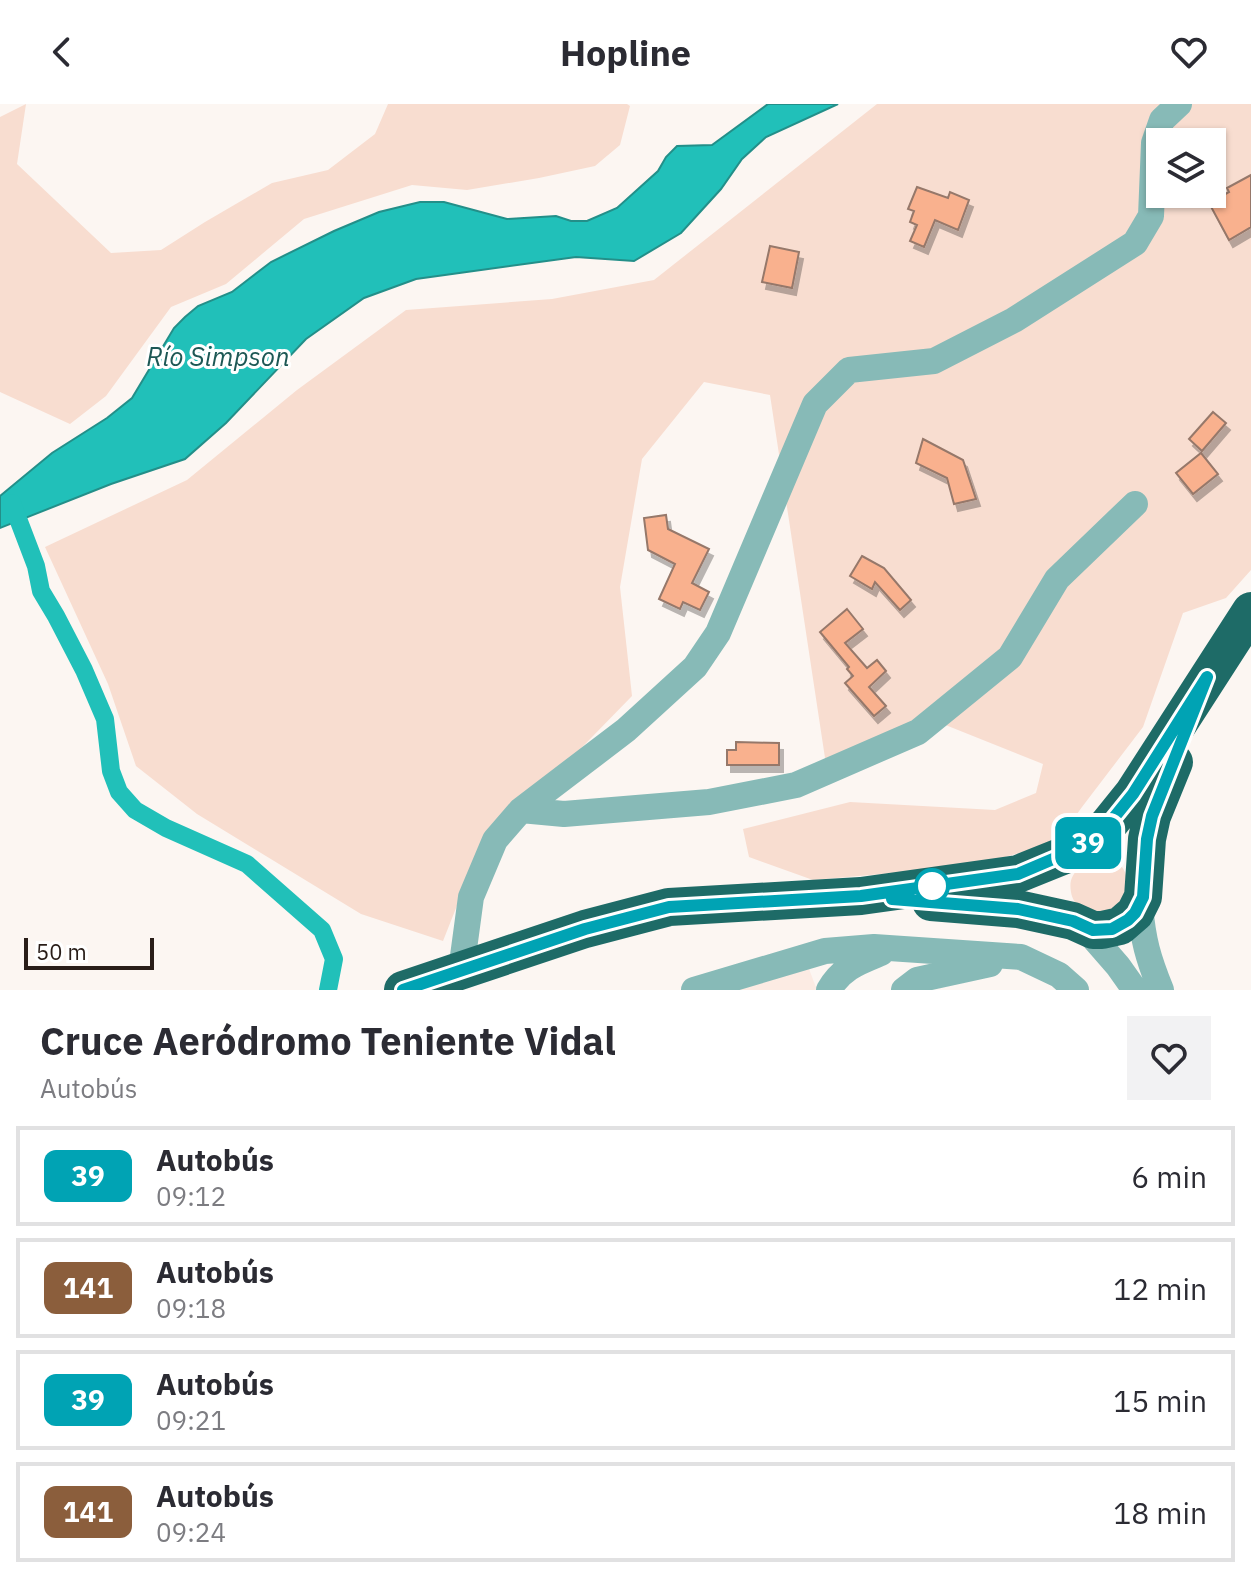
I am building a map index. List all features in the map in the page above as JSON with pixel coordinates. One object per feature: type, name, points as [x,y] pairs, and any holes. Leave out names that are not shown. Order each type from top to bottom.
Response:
[{"type":"highway","points":[[1078,924],[1064,911],[1058,899],[1056,885],[1065,860],[1108,825],[1133,794],[1251,611]]},
{"type":"highway","points":[[861,896],[1018,909],[1102,930],[1120,926],[1128,920],[1141,892],[1152,816],[1207,677]]},
{"type":"highway","points":[[403,990],[585,929],[669,907],[861,896],[1018,874],[1096,843],[1107,843],[1127,852],[1140,868],[1141,892]]},
{"type":"street","points":[[461,971],[471,897],[495,840],[521,810],[626,730],[695,667],[718,633],[815,404],[849,370],[934,361],[1014,320],[1135,243],[1151,216],[1154,143],[1162,120],[1179,104]]},
{"type":"street","points":[[521,810],[564,814],[709,802],[796,785],[918,732],[1010,657],[1057,579],[1135,504]]},
{"type":"street","points":[[1141,892],[1147,956],[1161,990]]},
{"type":"street","points":[[1078,924],[1118,966],[1135,990]]},
{"type":"street","points":[[694,990],[825,951],[874,947],[1021,957],[1059,975],[1076,990]]},
{"type":"street","points":[[829,990],[837,976],[862,961],[892,949]]},
{"type":"street","points":[[904,990],[917,980],[1021,957]]},
{"type":"shaded area","points":[[26,104],[17,164],[111,253],[161,250],[272,183],[328,170],[375,134],[388,104],[630,106],[620,145],[595,166],[467,190],[412,185],[304,219],[226,284],[171,307],[106,396],[70,424],[0,392],[0,117]]},
{"type":"shaded area","points":[[877,104],[1251,104],[1251,570],[1226,598],[1183,613],[1143,727],[1057,842],[974,866],[813,880],[749,857],[743,829],[850,802],[995,810],[1036,793],[1043,764],[928,718],[827,771],[770,395],[704,382],[642,459],[620,587],[632,696],[477,855],[443,941],[361,914],[197,814],[136,766],[108,684],[45,547],[187,480],[297,390],[406,310],[552,299],[654,280]]},
{"type":"shaded area","points":[[1100,857],[1120,865],[1127,882],[1127,898],[1105,916],[1079,907],[1073,899],[1070,885],[1074,874]]},
{"type":"shaded area","points":[[806,961],[817,990],[717,990]]},
{"type":"water","name":"Río Simpson","points":[[768,104],[838,104],[766,137],[742,159],[721,189],[681,233],[634,261],[576,257],[416,279],[364,298],[306,339],[226,423],[185,459],[111,484],[0,528],[0,496],[52,453],[132,398],[174,328],[185,317],[198,306],[232,292],[271,262],[379,212],[420,202],[444,202],[507,219],[556,216],[571,221],[587,221],[617,208],[658,171],[677,146],[712,145]]},
{"type":"building","points":[[1251,175],[1251,227],[1229,240],[1212,208],[1226,208],[1227,188]]},
{"type":"building","points":[[917,187],[948,198],[950,192],[969,200],[958,230],[935,220],[924,247],[910,241],[917,225],[910,222],[914,211],[908,209]]},
{"type":"building","points":[[770,246],[799,252],[792,288],[762,282]]},
{"type":"building","points":[[1213,412],[1226,423],[1202,451],[1189,439]]},
{"type":"building","points":[[923,439],[963,460],[976,499],[954,504],[947,478],[916,463]]},
{"type":"building","points":[[1201,453],[1218,474],[1193,494],[1176,473]]},
{"type":"building","points":[[666,515],[668,529],[709,549],[692,583],[709,592],[700,610],[683,602],[680,609],[659,599],[675,564],[648,550],[644,518]]},
{"type":"building","points":[[862,556],[884,568],[911,600],[900,610],[875,582],[872,589],[850,576]]},
{"type":"building","points":[[847,609],[863,629],[845,643],[867,668],[877,660],[886,671],[869,687],[886,706],[874,716],[845,683],[853,676],[847,669],[849,667],[820,632]]},
{"type":"building","points":[[736,742],[779,743],[779,765],[727,765],[727,750],[736,750]]},
{"type":"waterway","points":[[12,503],[36,566],[41,591],[84,670],[105,719],[111,771],[119,792],[135,810],[166,828],[247,864],[322,930],[334,959],[328,990]]},
{"type":"bus line","name":"39","points":[[403,990],[585,929],[669,907],[861,896],[1018,874],[1075,851],[1108,825],[1133,794],[1207,677],[1152,816],[1140,906],[1120,926],[1093,930],[1073,921],[1018,909],[892,899]]}]
